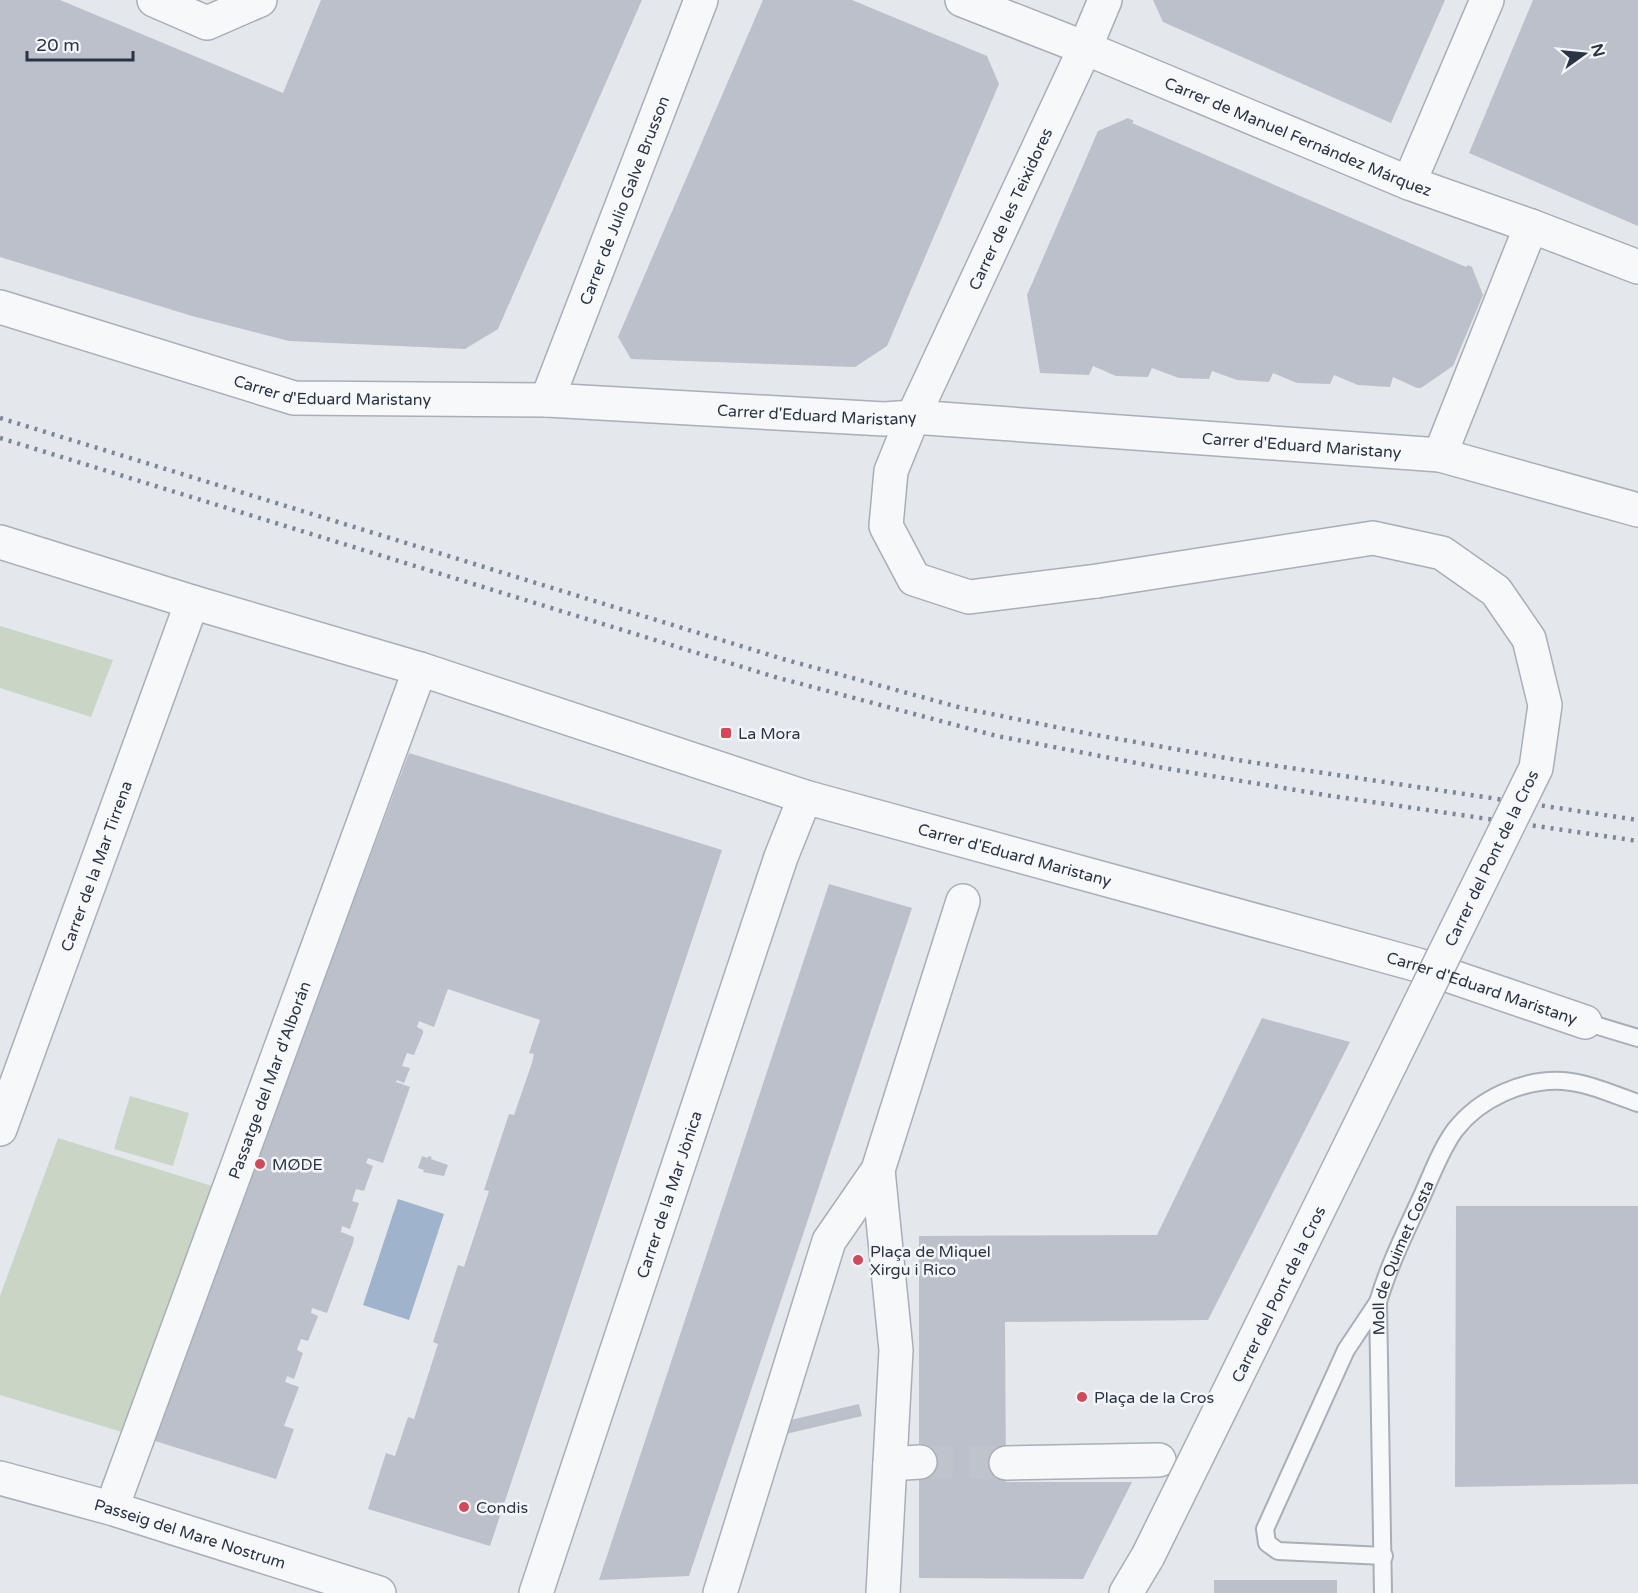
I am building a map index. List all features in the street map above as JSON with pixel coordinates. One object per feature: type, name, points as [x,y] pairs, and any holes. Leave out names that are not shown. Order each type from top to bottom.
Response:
[{"type":"street","points":[[154,0],[207,23],[260,0]]},
{"type":"street","name":"Carrer de Julio Galve Brusson","points":[[547,400],[701,0]]},
{"type":"street","name":"Carrer de Manuel Fernández Márquez","points":[[962,0],[1085,48],[1408,183],[1531,226],[1638,267]]},
{"type":"street","name":"Carrer de les Teixidores","points":[[913,417],[1085,48],[1105,0]]},
{"type":"street","points":[[1408,183],[1487,0]]},
{"type":"street","points":[[1440,455],[1531,226]]},
{"type":"street","name":"Carrer d'Eduard Maristany","points":[[0,307],[294,398],[547,400],[884,419],[913,417],[1440,455],[1638,510]]},
{"type":"street","name":"Carrer del Pont de la Cros","points":[[913,417],[891,471],[886,526],[914,579],[969,597],[1096,581],[1373,538],[1442,553],[1496,591],[1529,639],[1545,705],[1536,768],[1148,1556],[1126,1593]]},
{"type":"street","name":"Carrer d'Eduard Maristany","points":[[0,542],[192,602],[420,669],[805,797],[1418,965],[1585,1022]]},
{"type":"street","name":"Carrer de la Mar Tirrena","points":[[0,1130],[192,602]]},
{"type":"street","name":"Passatge del Mar d'Alborán","points":[[118,1491],[420,669]]},
{"type":"street","name":"Carrer de la Mar Jònica","points":[[536,1593],[778,868],[805,797]]},
{"type":"street","points":[[720,1593],[830,1241],[878,1170],[963,901]]},
{"type":"street","points":[[878,1170],[905,1463],[883,1593]]},
{"type":"street","points":[[1006,1463],[1160,1460]]},
{"type":"street","name":"Passeig del Mare Nostrum","points":[[0,1478],[114,1509],[380,1593]]},
{"type":"lane","points":[[1585,1022],[1638,1038]]},
{"type":"lane","name":"Moll de Quimet Costa","points":[[1383,1593],[1378,1302],[1387,1272],[1439,1158],[1454,1131],[1482,1105],[1519,1086],[1565,1081],[1592,1086],[1638,1103]]},
{"type":"lane","points":[[1378,1302],[1346,1350],[1265,1529],[1267,1543],[1278,1551],[1384,1557]]},
{"type":"green space","points":[[0,626],[113,660],[91,717],[0,688]]},
{"type":"green space","points":[[130,1096],[189,1113],[173,1166],[114,1149]]},
{"type":"green space","points":[[58,1138],[212,1186],[122,1432],[0,1395],[0,1296]]},
{"type":"water","points":[[398,1199],[444,1214],[409,1320],[363,1305]]},
{"type":"building","points":[[0,0],[60,0],[283,93],[321,0],[642,0],[498,329],[465,349],[289,341],[192,316],[0,257]]},
{"type":"building","points":[[763,0],[852,0],[987,56],[999,84],[887,346],[855,367],[631,359],[618,337]]},
{"type":"building","points":[[1153,0],[1445,0],[1391,123],[1163,22]]},
{"type":"building","points":[[1533,0],[1638,0],[1638,226],[1469,153]]},
{"type":"building","points":[[1128,118],[1134,121],[1132,123],[1314,202],[1466,267],[1468,265],[1472,267],[1483,295],[1453,366],[1421,388],[1393,377],[1390,387],[1358,385],[1334,375],[1330,384],[1297,383],[1273,373],[1269,382],[1237,380],[1212,371],[1209,379],[1179,378],[1152,368],[1148,377],[1116,376],[1093,366],[1089,375],[1040,373],[1027,295],[1098,131]]},
{"type":"building","points":[[409,753],[722,850],[490,1546],[368,1509],[386,1453],[395,1456],[408,1417],[414,1419],[438,1344],[433,1342],[458,1265],[464,1267],[489,1191],[484,1190],[509,1114],[514,1115],[532,1063],[534,1054],[529,1053],[540,1020],[448,989],[434,1027],[419,1021],[417,1027],[423,1030],[423,1033],[414,1055],[407,1053],[402,1066],[410,1068],[404,1083],[397,1080],[396,1082],[410,1087],[383,1163],[368,1158],[366,1163],[373,1166],[364,1191],[356,1189],[352,1201],[359,1203],[350,1229],[342,1226],[341,1232],[354,1237],[353,1243],[327,1313],[312,1308],[311,1313],[318,1316],[317,1319],[308,1341],[301,1339],[297,1350],[303,1353],[294,1379],[287,1376],[285,1382],[299,1387],[284,1426],[294,1429],[276,1479],[152,1440]]},
{"type":"building","points":[[829,884],[912,908],[689,1576],[599,1580]]},
{"type":"building","points":[[1262,1018],[1350,1042],[1208,1320],[1005,1322],[1006,1482],[1132,1482],[1083,1579],[919,1578],[919,1236],[1157,1235]]},
{"type":"building","points":[[422,1156],[432,1157],[431,1159],[448,1165],[444,1176],[423,1172],[424,1170],[418,1168]]},
{"type":"building","points":[[1456,1206],[1638,1206],[1638,1484],[1455,1487]]},
{"type":"building","points":[[859,1404],[862,1416],[786,1434],[782,1422]]},
{"type":"building","points":[[1214,1580],[1337,1580],[1337,1593],[1214,1593]]},
{"type":"tunnel","points":[[920,1462],[1006,1463]]},
{"type":"railway","points":[[0,418],[783,659],[962,708],[1237,760],[1638,820]]},
{"type":"railway","points":[[0,438],[775,677],[997,736],[1152,766],[1325,795],[1638,841]]},
{"type":"place","name":"La Mora","points":[[726,733]]},
{"type":"place","name":"MØDE","points":[[260,1164]]},
{"type":"place","name":"Plaça de Miquel Xirgu i Rico","points":[[858,1260]]},
{"type":"place","name":"Plaça de la Cros","points":[[1082,1397]]},
{"type":"place","name":"Condis","points":[[464,1507]]}]
